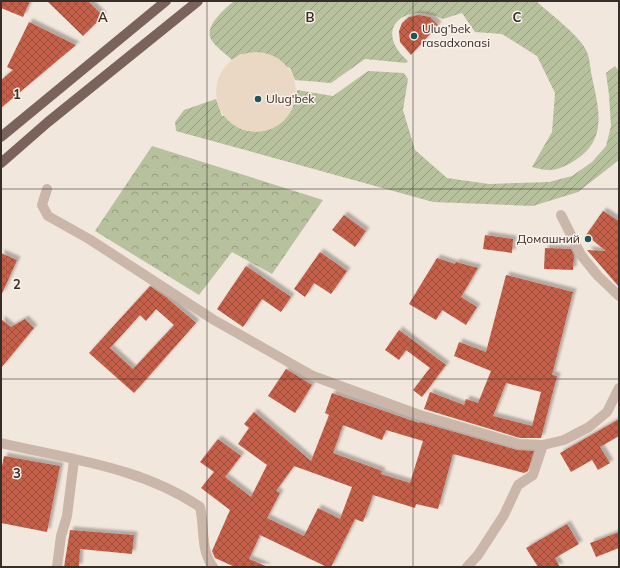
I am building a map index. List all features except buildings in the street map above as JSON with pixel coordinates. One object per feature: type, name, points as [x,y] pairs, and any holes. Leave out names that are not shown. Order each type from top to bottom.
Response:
[{"type":"main road","points":[[1,137],[166,1]]},
{"type":"main road","points":[[1,163],[48,122],[198,1]]},
{"type":"street","points":[[47,189],[42,206],[48,216],[88,239],[214,320],[312,376],[417,414],[519,444],[543,445],[564,440],[589,427],[607,412],[619,388]]},
{"type":"street","points":[[560,214],[581,254],[598,276],[619,296]]},
{"type":"street","points":[[1,443],[74,460],[98,463],[150,481],[181,494],[200,507],[203,520],[204,552],[213,567]]},
{"type":"street","points":[[467,567],[478,555],[504,515],[518,485],[533,474],[543,445]]},
{"type":"street","points":[[56,567],[61,536],[67,516],[74,460]]},
{"type":"green space","points":[[234,1],[536,1],[571,31],[582,44],[587,53],[597,101],[598,124],[596,134],[592,144],[585,153],[574,161],[554,170],[544,170],[532,167],[552,132],[555,93],[537,56],[502,34],[475,32],[462,13],[443,19],[429,14],[417,13],[406,16],[398,21],[393,29],[393,38],[397,49],[408,61],[406,63],[365,59],[331,83],[295,80],[290,68],[241,54],[232,60],[214,44],[210,36],[210,30],[216,18]]},
{"type":"green space","points":[[615,66],[619,71],[619,160],[578,192],[533,206],[433,202],[176,131],[175,122],[184,110],[216,99],[222,116],[296,104],[297,90],[333,96],[368,71],[404,73],[408,79],[403,110],[415,150],[447,178],[489,184],[549,182],[572,176],[592,162],[606,146],[611,126],[606,73]]},
{"type":"green space","points":[[152,146],[323,200],[272,274],[232,252],[199,295],[95,231]]},
{"type":"shaded area","points":[[248,52],[264,52],[285,63],[296,84],[296,100],[285,121],[264,132],[248,132],[234,126],[227,121],[222,114],[216,100],[216,84],[222,70],[227,63],[234,58]]},
{"type":"place","name":"Ulug’bek rasadxonasi","points":[[414,36]]},
{"type":"place","name":"Ulug'bek","points":[[258,99]]},
{"type":"place","name":"Домашний","points":[[588,239]]}]
